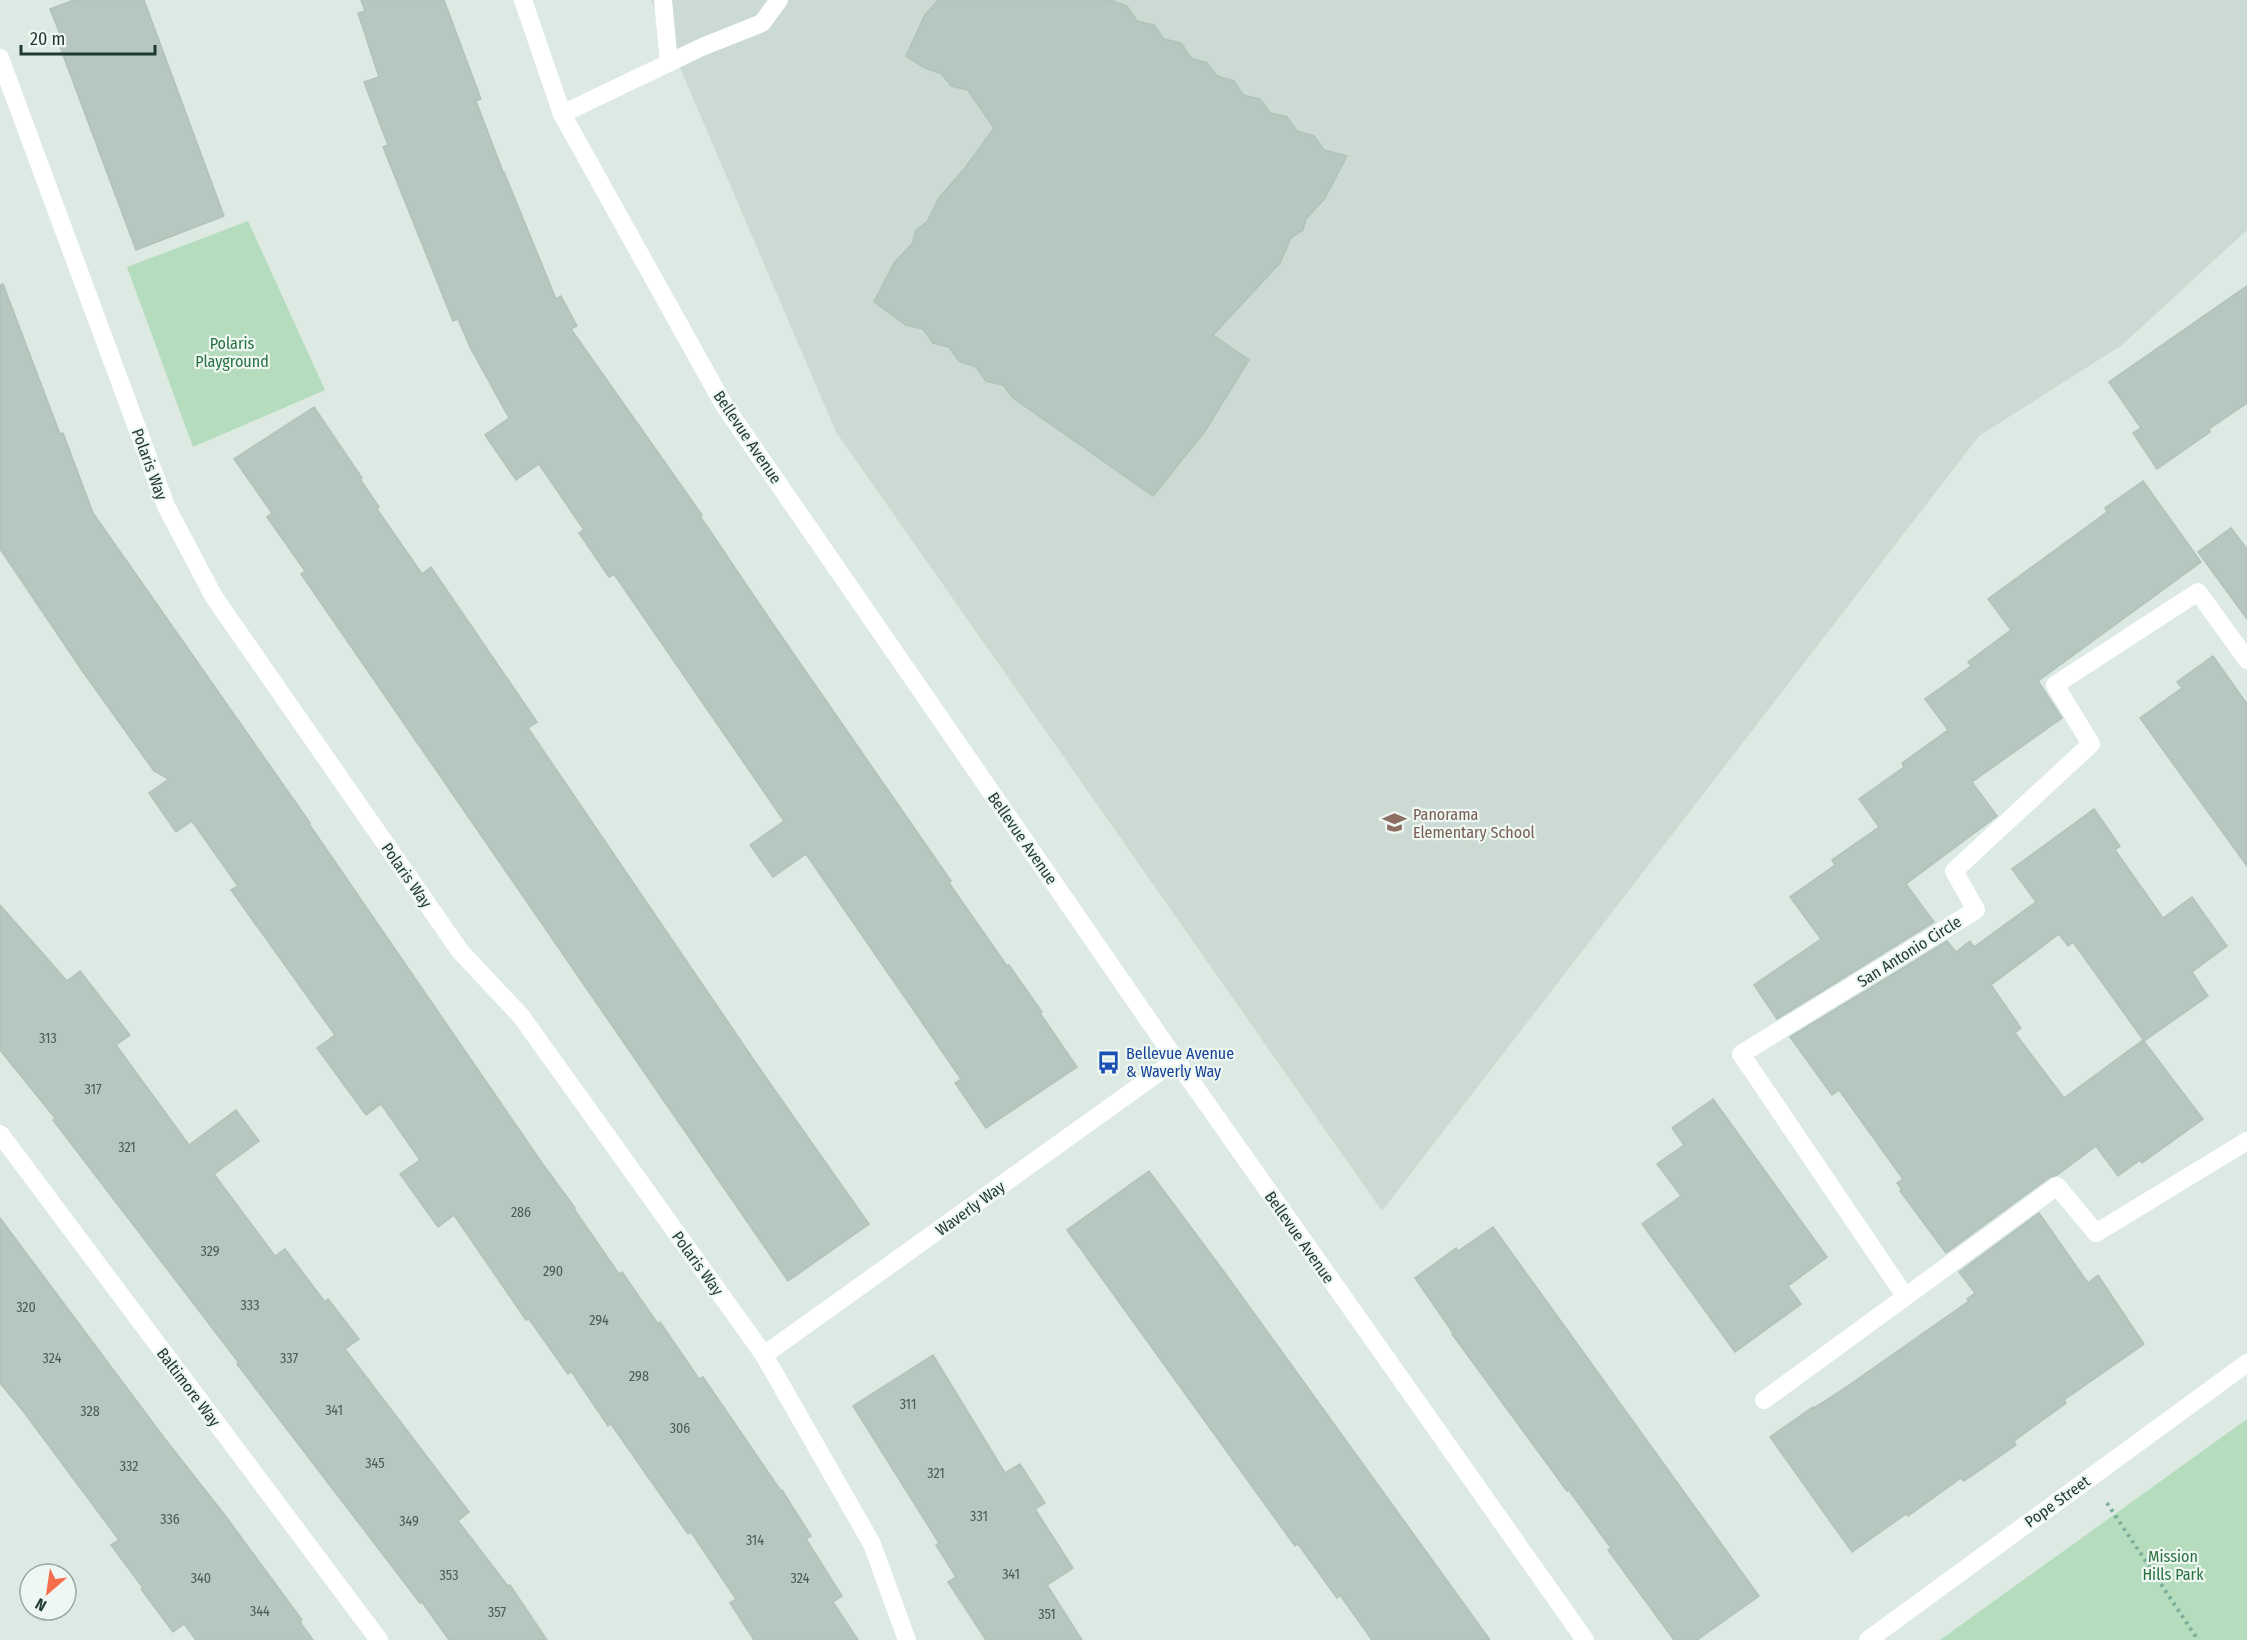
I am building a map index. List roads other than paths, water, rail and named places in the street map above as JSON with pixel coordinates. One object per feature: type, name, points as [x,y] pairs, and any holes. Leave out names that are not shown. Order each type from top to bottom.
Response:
[{"type":"street","name":"Bellevue Avenue","points":[[523,0],[562,114],[724,405],[1176,1060],[1585,1640]]},
{"type":"street","points":[[663,0],[669,63]]},
{"type":"street","points":[[562,114],[702,47],[762,23],[778,0]]},
{"type":"street","name":"Polaris Way","points":[[0,57],[166,506],[214,597],[460,951],[521,1016],[764,1355],[872,1544],[907,1640]]},
{"type":"street","name":"San Antonio Circle","points":[[1905,1296],[1741,1054],[1976,910],[1954,871],[2091,744],[2055,685],[2198,592],[2247,660]]},
{"type":"street","name":"Waverly Way","points":[[764,1355],[1176,1060]]},
{"type":"street","name":"Baltimore Way","points":[[0,1134],[379,1640]]},
{"type":"street","points":[[1764,1400],[2057,1186],[2096,1233],[2247,1141]]},
{"type":"street","name":"Pope Street","points":[[1868,1640],[2247,1363]]},
{"type":"place","name":"Panorama Elementary School","points":[[1395,823]]},
{"type":"place","name":"Bellevue Avenue & Waverly Way","points":[[1108,1062]]},
{"type":"park label","name":"Polaris Playground","points":[[232,352]]},
{"type":"park label","name":"Mission Hills Park","points":[[2173,1565]]}]
